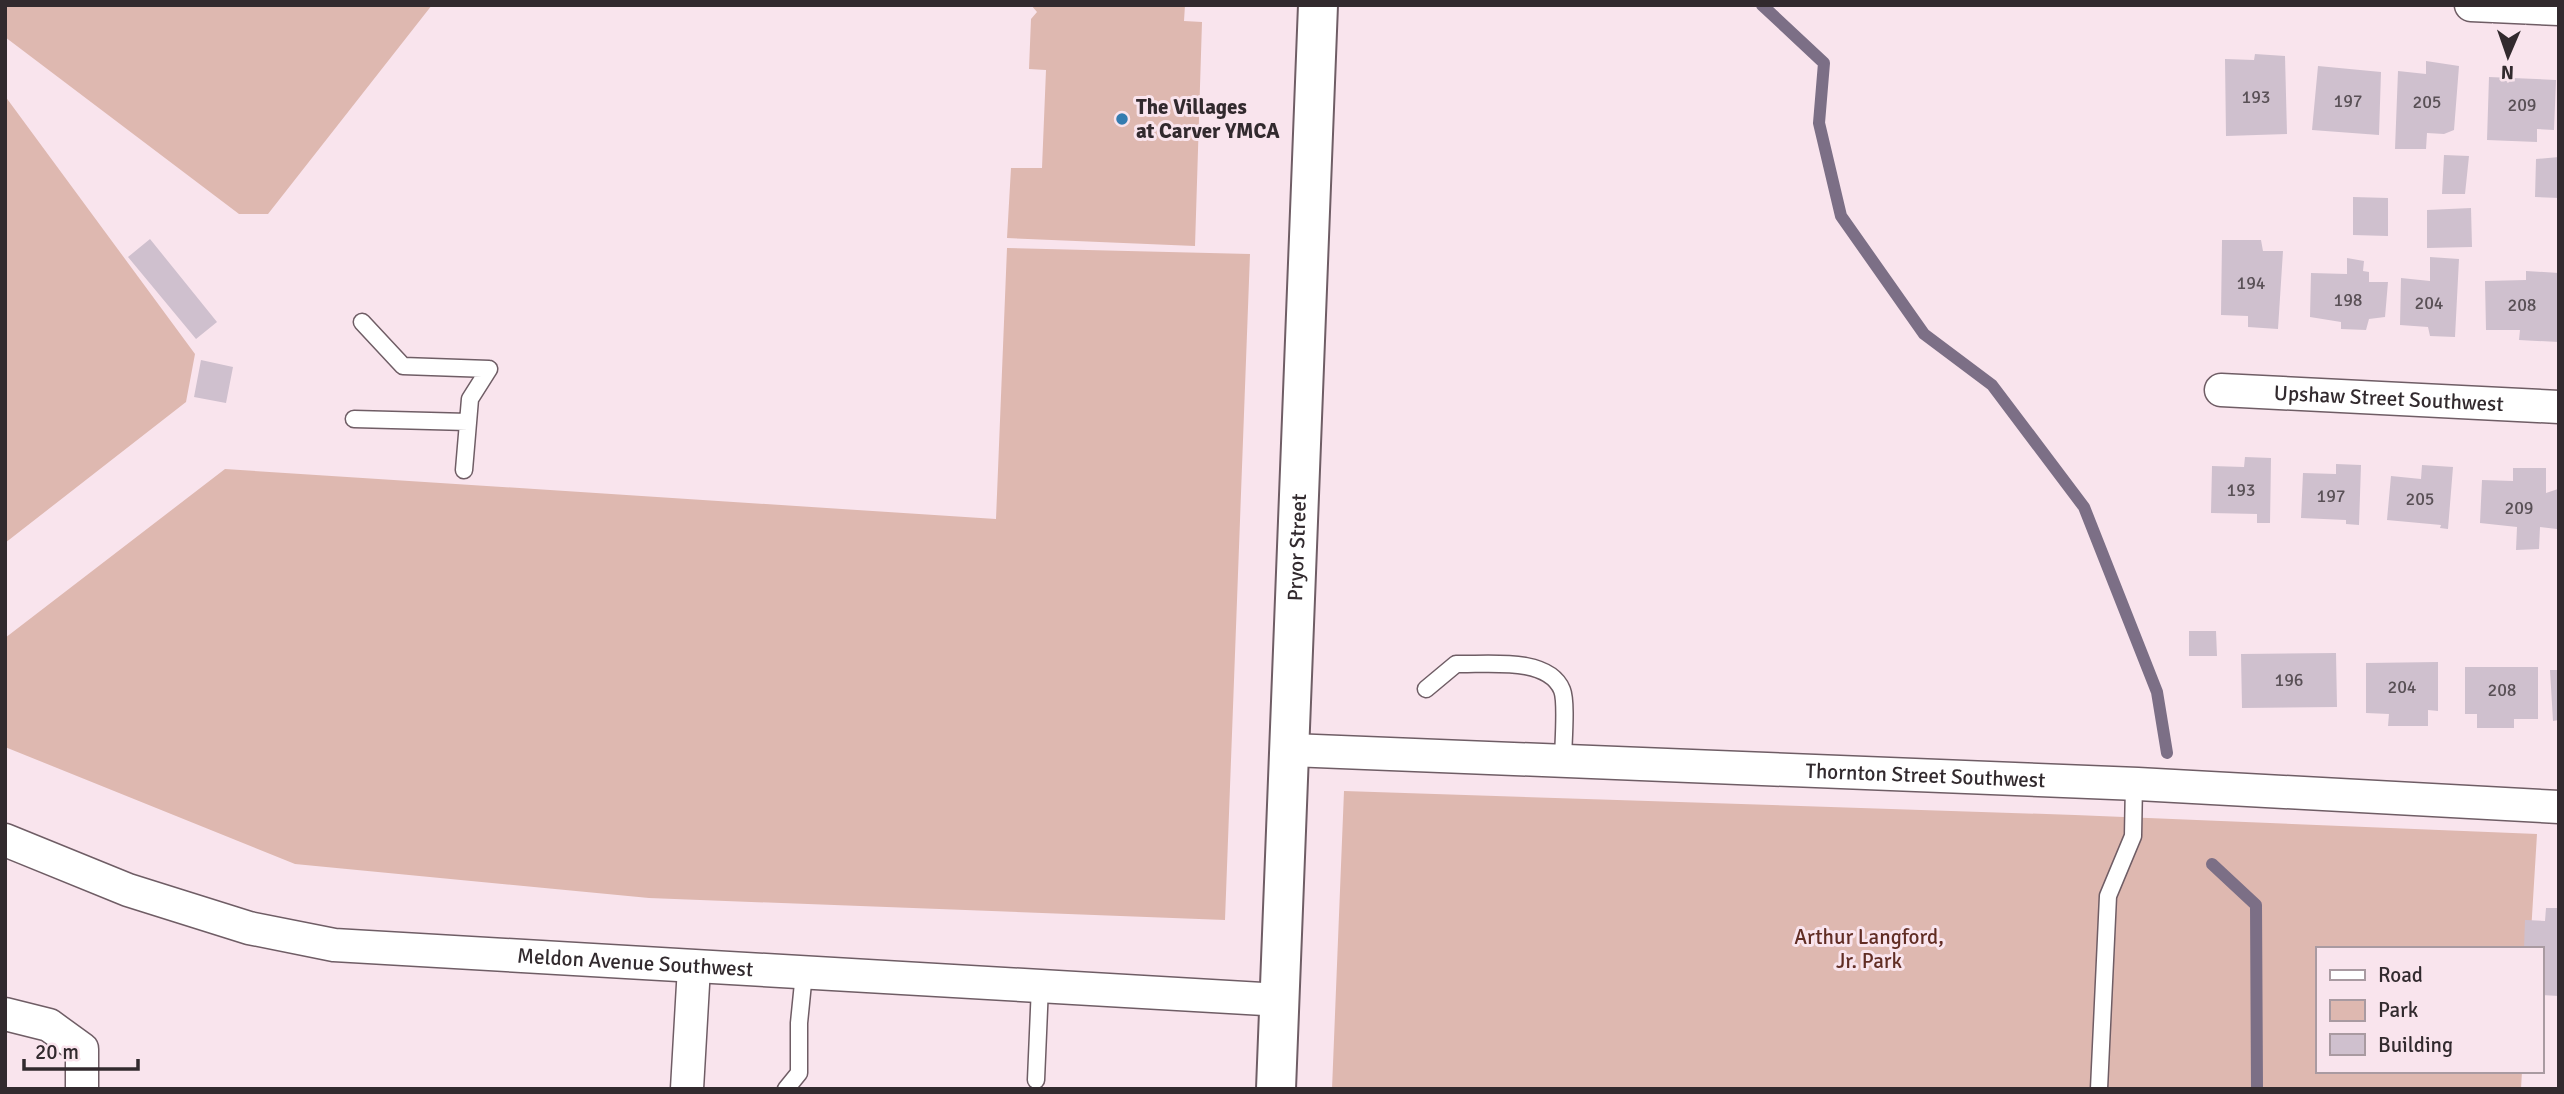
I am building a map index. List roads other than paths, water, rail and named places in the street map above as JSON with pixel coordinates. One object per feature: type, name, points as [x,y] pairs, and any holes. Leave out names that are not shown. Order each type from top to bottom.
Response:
[{"type":"main road","name":"Pryor Street","points":[[1276,1089],[1318,5]]},
{"type":"street","points":[[2471,5],[2559,9]]},
{"type":"street","name":"Upshaw Street Southwest","points":[[2221,390],[2559,407]]},
{"type":"street","name":"Thornton Street Southwest","points":[[1291,750],[2134,783],[2559,807]]},
{"type":"street","name":"Meldon Avenue Southwest","points":[[5,840],[128,890],[249,928],[334,945],[1280,1000]]},
{"type":"street","points":[[687,1089],[694,967]]},
{"type":"street","points":[[5,1014],[50,1026],[82,1049],[82,1089]]},
{"type":"lane","points":[[362,322],[404,366],[489,369],[470,399],[464,470]]},
{"type":"lane","points":[[354,419],[468,422]]},
{"type":"lane","points":[[1426,690],[1456,664],[1536,667],[1554,676],[1563,692],[1563,761]]},
{"type":"lane","points":[[2099,1089],[2108,896],[2133,836],[2134,783]]},
{"type":"lane","points":[[786,1089],[799,1073],[799,1023],[804,973]]},
{"type":"lane","points":[[1036,1080],[1040,986]]},
{"type":"waterway","points":[[1762,5],[1824,63],[1819,123],[1841,216],[1924,334],[1992,385],[2084,507],[2157,692],[2167,753]]},
{"type":"waterway","points":[[2212,864],[2256,905],[2257,1089]]},
{"type":"place","name":"The Villages at Carver YMCA","points":[[1122,119]]},
{"type":"park label","name":"Arthur Langford, Jr. Park","points":[[1869,949]]}]
